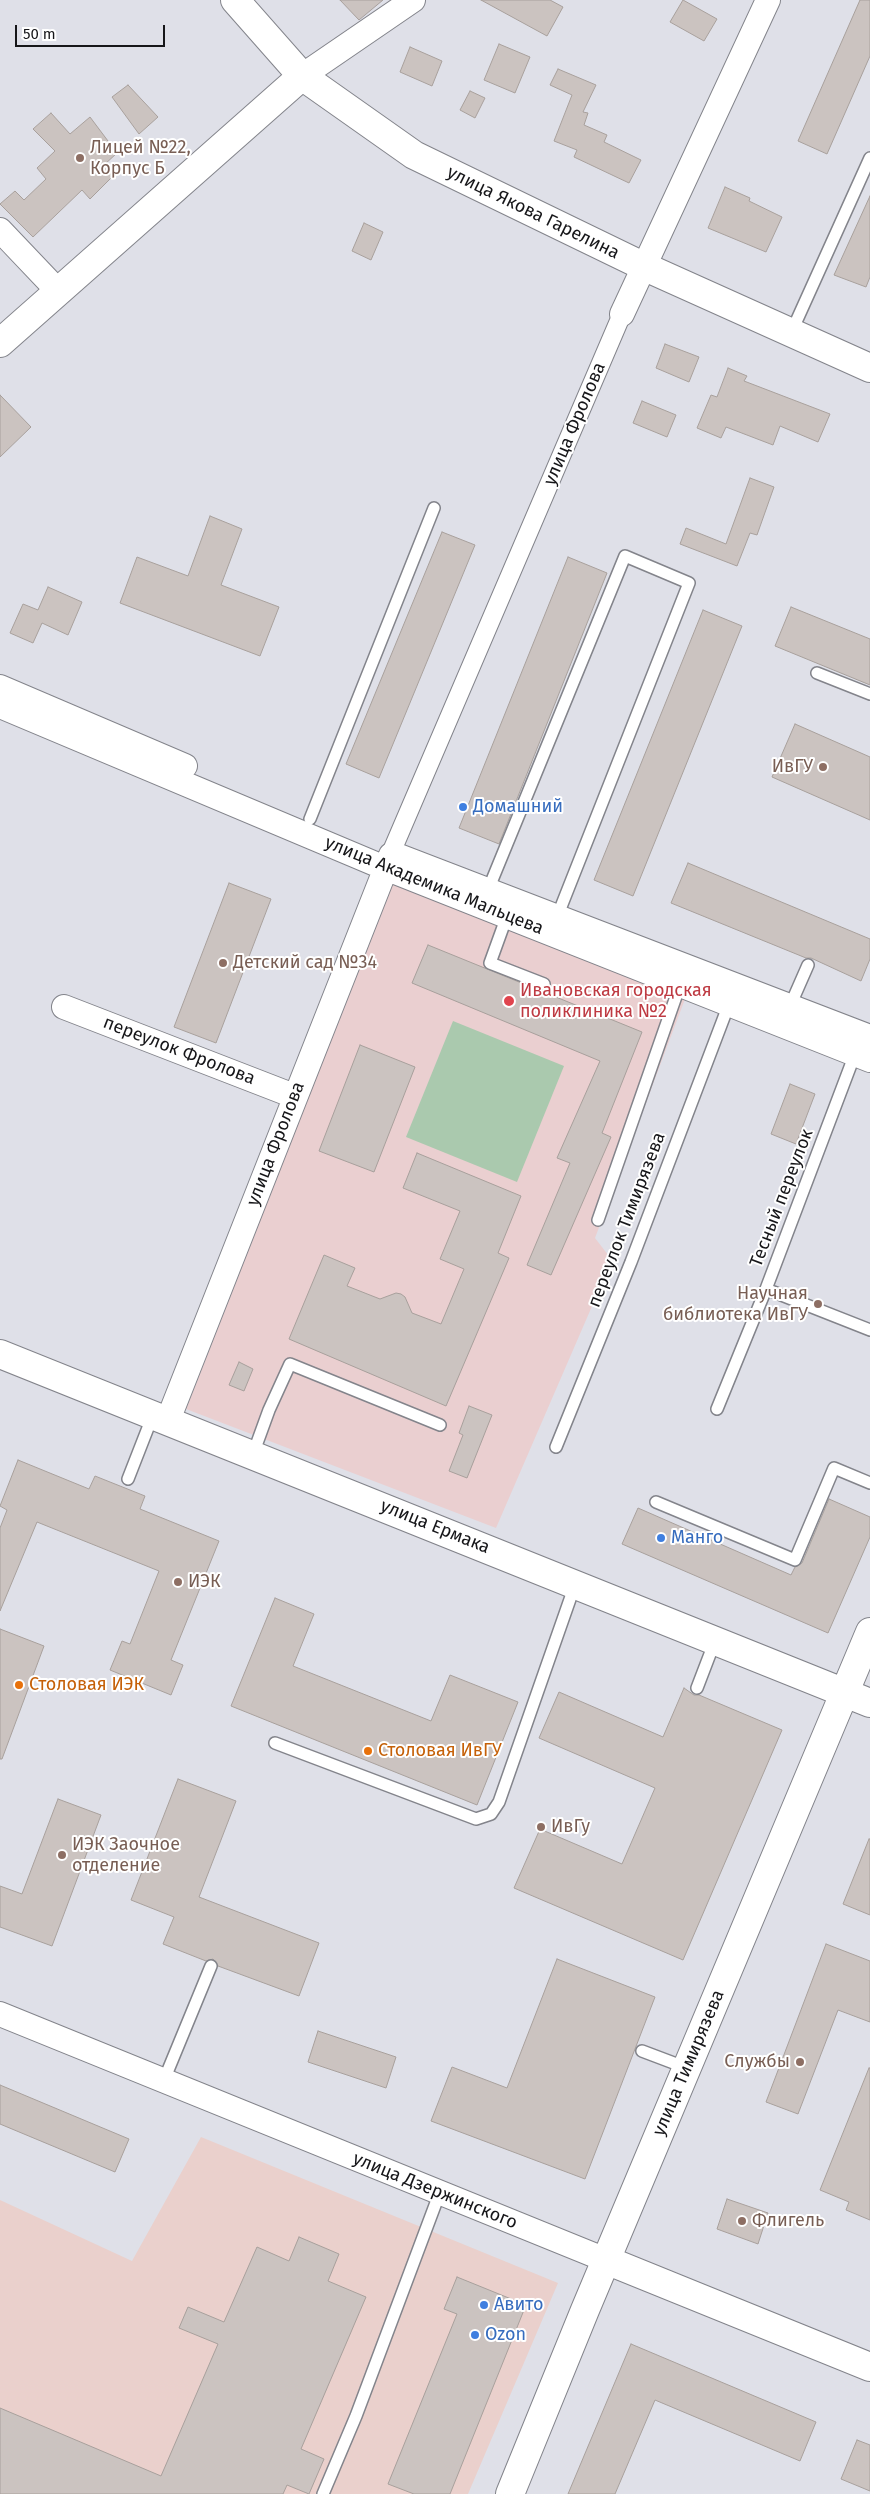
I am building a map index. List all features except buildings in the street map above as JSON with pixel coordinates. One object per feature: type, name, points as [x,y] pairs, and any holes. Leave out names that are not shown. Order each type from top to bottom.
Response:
[{"type":"main road","name":"улица Якова Гарелина","points":[[235,0],[302,76],[414,156],[643,266],[870,368]]},
{"type":"main road","points":[[0,343],[302,76]]},
{"type":"main road","name":"улица Ермака","points":[[0,1354],[576,1583],[870,1703]]},
{"type":"main road","name":"улица Тимирязева","points":[[510,2494],[606,2260],[870,1632]]},
{"type":"main road","name":"улица Дзержинского","points":[[606,2260],[870,2367]]},
{"type":"street","points":[[302,76],[414,0]]},
{"type":"street","name":"улица Фролова","points":[[160,1417],[294,1096],[388,861],[622,314],[768,0]]},
{"type":"street","points":[[0,230],[58,291]]},
{"type":"street","points":[[0,687],[310,818],[388,861],[488,890],[557,917],[684,976],[790,1006],[865,1051]]},
{"type":"street","name":"улица Академика Мальцева","points":[[0,706],[388,861],[507,916],[684,976],[729,1004],[865,1051]]},
{"type":"street","name":"переулок Фролова","points":[[64,1007],[294,1096]]},
{"type":"street","name":"улица Дзержинского","points":[[0,2014],[606,2260]]},
{"type":"lane","points":[[791,333],[870,158]]},
{"type":"lane","points":[[310,818],[434,508]]},
{"type":"lane","points":[[488,890],[625,556],[689,583],[557,917]]},
{"type":"lane","points":[[816,673],[870,694]]},
{"type":"lane","points":[[507,916],[490,963],[544,984]]},
{"type":"lane","points":[[790,1006],[808,966]]},
{"type":"lane","points":[[598,1220],[684,976]]},
{"type":"lane","name":"переулок Тимирязева","points":[[556,1447],[631,1262],[729,1004]]},
{"type":"lane","name":"Тесный переулок","points":[[717,1409],[865,1051]]},
{"type":"lane","points":[[766,1289],[870,1330]]},
{"type":"lane","points":[[254,1454],[290,1364],[440,1425]]},
{"type":"lane","points":[[128,1479],[160,1417]]},
{"type":"lane","points":[[656,1502],[795,1560],[834,1468],[870,1483]]},
{"type":"lane","points":[[275,1743],[476,1818],[491,1814],[499,1802],[576,1583]]},
{"type":"lane","points":[[697,1688],[716,1640]]},
{"type":"lane","points":[[164,2080],[211,1966]]},
{"type":"lane","points":[[642,2051],[688,2068]]},
{"type":"lane","points":[[323,2494],[356,2416],[440,2192]]},
{"type":"shaded area","points":[[392,883],[685,999],[595,1238],[612,1260],[496,1528],[186,1409]]},
{"type":"shaded area","points":[[201,2137],[558,2283],[468,2494],[0,2494],[0,2200],[132,2261]]},
{"type":"green space","points":[[453,1021],[564,1066],[517,1182],[406,1137]]},
{"type":"place","name":"Лицей №22, Корпус Б","points":[[80,158]]},
{"type":"place","name":"ИвГУ","points":[[823,767]]},
{"type":"place","name":"Домашний","points":[[463,807]]},
{"type":"place","name":"Детский сад №34","points":[[223,963]]},
{"type":"place","name":"Ивановская городская поликлиника №2","points":[[509,1001]]},
{"type":"place","name":"Научная библиотека ИвГУ","points":[[818,1304]]},
{"type":"place","name":"Манго","points":[[661,1538]]},
{"type":"place","name":"ИЭК","points":[[178,1582]]},
{"type":"place","name":"Столовая ИЭК","points":[[19,1685]]},
{"type":"place","name":"Столовая ИвГУ","points":[[368,1751]]},
{"type":"place","name":"ИвГу","points":[[541,1827]]},
{"type":"place","name":"ИЭК Заочное отделение","points":[[62,1855]]},
{"type":"place","name":"Службы","points":[[800,2062]]},
{"type":"place","name":"Флигель","points":[[742,2221]]},
{"type":"place","name":"Авито","points":[[484,2305]]},
{"type":"place","name":"Ozon","points":[[475,2335]]}]
